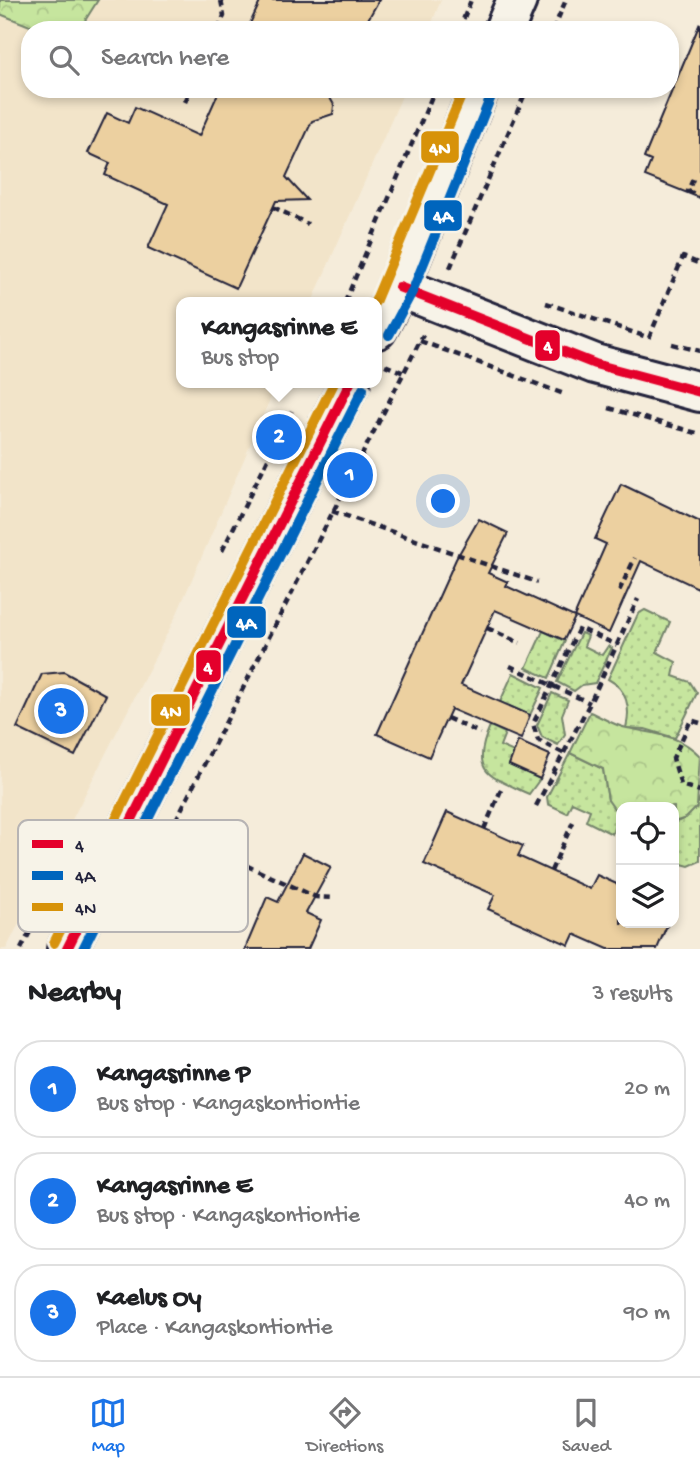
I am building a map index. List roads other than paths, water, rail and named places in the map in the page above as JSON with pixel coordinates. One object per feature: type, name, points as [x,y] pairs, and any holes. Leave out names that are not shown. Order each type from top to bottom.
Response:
[{"type":"street","points":[[508,21],[517,0]]},
{"type":"street","points":[[382,320],[399,287],[475,98]]},
{"type":"street","points":[[399,287],[595,364],[700,392]]},
{"type":"street","points":[[131,820],[347,388]]},
{"type":"street","points":[[66,949],[75,932]]},
{"type":"place","name":"Kangasrinne E","points":[[279,437]]},
{"type":"place","name":"Kangasrinne P","points":[[350,475]]},
{"type":"place","name":"Kaelus Oy","points":[[61,711]]}]
